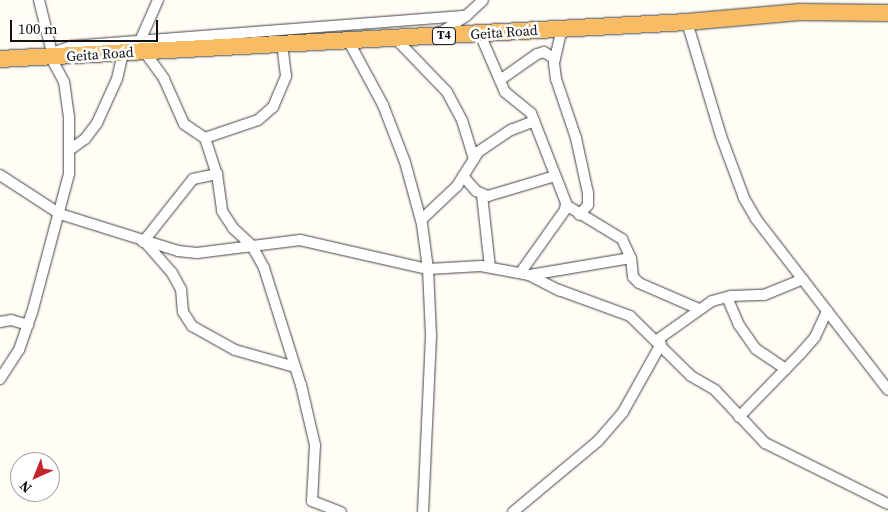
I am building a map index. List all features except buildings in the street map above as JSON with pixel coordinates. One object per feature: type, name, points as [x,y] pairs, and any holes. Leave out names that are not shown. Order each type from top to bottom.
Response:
[{"type":"highway","name":"Geita Road","points":[[1,59],[123,53],[142,46],[282,44],[480,34],[687,22],[800,12],[888,13]]},
{"type":"street","points":[[0,378],[19,350],[28,325],[60,214],[71,149],[64,82],[52,55],[39,0]]},
{"type":"street","points":[[142,46],[158,0]]},
{"type":"street","points":[[435,36],[466,16],[483,0]]},
{"type":"street","points":[[52,55],[72,46],[142,46],[466,16]]},
{"type":"street","points":[[687,22],[721,136],[744,198],[827,312],[888,390]]},
{"type":"street","points":[[562,28],[555,58],[556,79],[576,138],[588,193],[588,205],[579,214]]},
{"type":"street","points":[[480,34],[506,92],[528,108],[566,205],[579,214],[616,233],[631,258],[633,277],[639,283],[699,309]]},
{"type":"street","points":[[395,38],[447,92],[462,120],[474,159]]},
{"type":"street","points":[[348,40],[383,105],[405,162],[421,220],[428,269],[431,357],[423,512]]},
{"type":"street","points":[[205,138],[258,120],[273,107],[286,76],[282,44]]},
{"type":"street","points":[[142,46],[164,79],[180,119],[205,138],[217,174],[222,211],[233,228],[252,246],[264,268],[295,367],[316,445],[312,501],[341,512]]},
{"type":"street","points":[[500,80],[537,54],[544,52],[555,58]]},
{"type":"street","points":[[71,149],[80,144],[97,123],[117,79],[123,53]]},
{"type":"street","points":[[421,220],[451,193],[474,159],[494,140],[534,121]]},
{"type":"street","points":[[144,242],[193,180],[217,174]]},
{"type":"street","points":[[0,175],[60,214],[144,242],[197,253],[300,240],[428,269],[490,267],[525,273],[559,290],[619,310],[659,342],[691,376],[715,390],[766,443],[888,504]]},
{"type":"street","points":[[463,176],[482,195],[490,267]]},
{"type":"street","points":[[482,195],[499,194],[555,176]]},
{"type":"street","points":[[525,273],[566,205]]},
{"type":"street","points":[[144,242],[172,272],[181,290],[183,312],[192,326],[235,350],[295,367]]},
{"type":"street","points":[[525,273],[631,258]]},
{"type":"street","points":[[513,512],[598,440],[624,412],[659,342],[699,309],[727,297],[764,295],[803,279]]},
{"type":"street","points":[[727,297],[739,325],[756,349],[786,369]]},
{"type":"street","points":[[739,417],[815,337],[827,312]]},
{"type":"street","points":[[0,322],[11,320],[28,325]]}]
